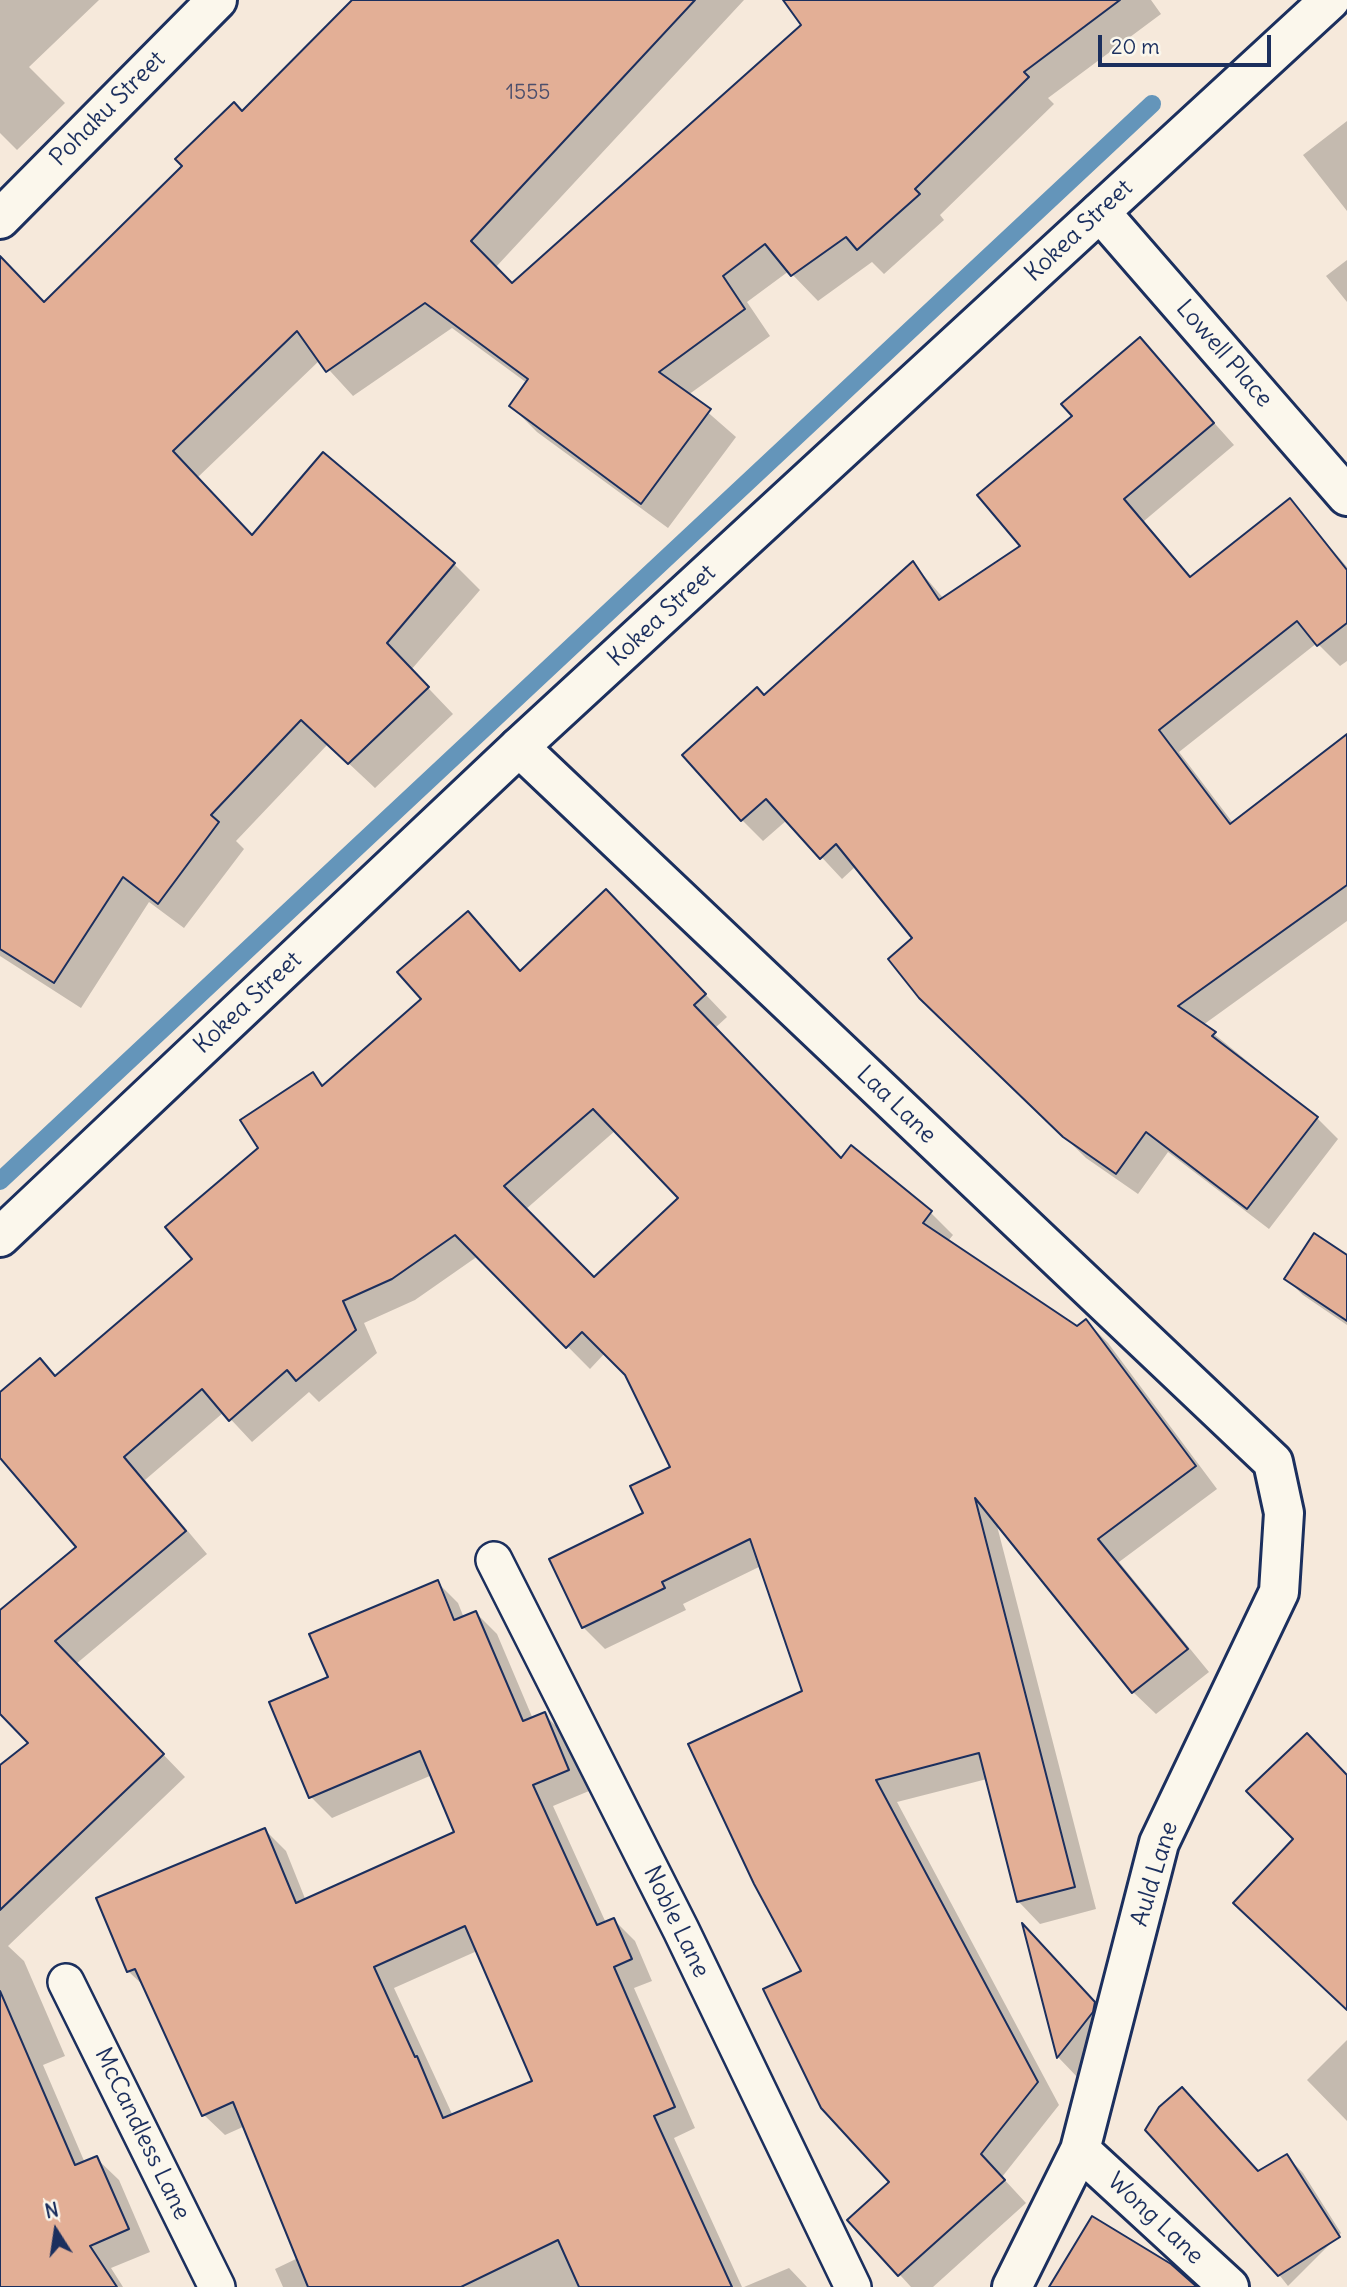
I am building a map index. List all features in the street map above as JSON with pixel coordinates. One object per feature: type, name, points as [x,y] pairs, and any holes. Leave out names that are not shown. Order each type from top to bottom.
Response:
[{"type":"street","name":"Pohaku Street","points":[[0,219],[217,0]]},
{"type":"street","name":"Kokea Street","points":[[0,1237],[519,747],[1330,0]]},
{"type":"street","name":"Lowell Place","points":[[1100,212],[1347,496]]},
{"type":"street","name":"Laa Lane","points":[[519,747],[1273,1462]]},
{"type":"street","name":"Auld Lane","points":[[1012,2287],[1080,2150],[1159,1843],[1279,1591],[1284,1513],[1273,1462]]},
{"type":"street","name":"Wong Lane","points":[[1080,2150],[1229,2287]]},
{"type":"lane","name":"Noble Lane","points":[[494,1559],[681,1930],[853,2287]]},
{"type":"lane","name":"McCandless Lane","points":[[66,1982],[217,2287]]},
{"type":"building","points":[[352,0],[695,0],[471,241],[512,283],[801,25],[783,0],[1120,0],[1024,72],[1029,77],[915,189],[920,194],[857,250],[846,237],[791,276],[765,244],[723,276],[745,309],[659,372],[711,409],[641,504],[509,406],[528,379],[425,303],[326,372],[297,331],[173,451],[252,535],[323,452],[455,563],[387,643],[429,687],[348,764],[301,720],[211,815],[219,822],[158,904],[123,877],[54,983],[0,949],[0,256],[44,302],[182,166],[175,159],[234,102],[242,111]]},
{"type":"building","points":[[1140,337],[1214,423],[1124,499],[1190,577],[1290,498],[1347,570],[1347,623],[1317,646],[1297,621],[1159,730],[1230,824],[1347,734],[1347,885],[1178,1006],[1216,1032],[1212,1036],[1318,1117],[1247,1209],[1146,1132],[1116,1174],[1063,1137],[919,998],[888,959],[912,938],[836,844],[820,859],[766,799],[741,821],[682,755],[757,687],[764,695],[913,561],[939,600],[1020,546],[977,495],[1072,416],[1061,404]]},
{"type":"building","points":[[606,889],[706,994],[694,1005],[841,1158],[851,1145],[932,1211],[923,1223],[1077,1326],[1086,1319],[1196,1466],[1098,1539],[1188,1649],[1132,1693],[975,1498],[1075,1887],[1017,1902],[979,1753],[876,1780],[1038,2082],[981,2154],[1005,2180],[898,2276],[847,2220],[889,2182],[821,2108],[763,1989],[801,1971],[754,1884],[688,1744],[802,1691],[750,1539],[662,1582],[665,1588],[582,1628],[549,1559],[643,1513],[630,1486],[670,1467],[625,1375],[582,1332],[566,1348],[455,1235],[392,1279],[343,1301],[356,1330],[296,1381],[287,1370],[229,1421],[202,1389],[124,1457],[186,1531],[55,1641],[164,1754],[0,1910],[0,1765],[28,1743],[0,1714],[0,1610],[76,1547],[0,1458],[0,1392],[40,1358],[55,1376],[192,1259],[165,1227],[258,1148],[240,1120],[313,1072],[322,1086],[421,999],[397,972],[468,911],[520,971]],"holes":[[[593,1109],[678,1198],[594,1277],[504,1186]]]},
{"type":"building","points":[[1314,1233],[1347,1255],[1347,1321],[1284,1279]]},
{"type":"building","points":[[438,1580],[454,1620],[476,1611],[523,1721],[545,1712],[569,1770],[533,1785],[597,1925],[614,1918],[632,1959],[614,1967],[675,2107],[654,2116],[732,2287],[579,2287],[558,2240],[461,2287],[308,2287],[233,2102],[202,2116],[135,1969],[127,1972],[96,1898],[265,1828],[296,1903],[454,1832],[420,1751],[309,1798],[269,1702],[328,1677],[309,1634]],"holes":[[[465,1926],[532,2081],[443,2118],[417,2056],[415,2057],[374,1967]]]},
{"type":"building","points":[[1307,1733],[1347,1775],[1347,2010],[1233,1903],[1293,1839],[1246,1791]]},
{"type":"building","points":[[1022,1923],[1095,2002],[1093,2012],[1057,2058]]},
{"type":"building","points":[[0,1991],[75,2165],[97,2156],[129,2229],[90,2246],[117,2287],[0,2287]]},
{"type":"building","points":[[1182,2087],[1258,2171],[1287,2154],[1340,2237],[1278,2276],[1145,2130],[1159,2107]]},
{"type":"building","points":[[1092,2216],[1171,2264],[1197,2287],[1049,2287]]},
{"type":"waterway","points":[[0,1181],[1152,104]]}]
